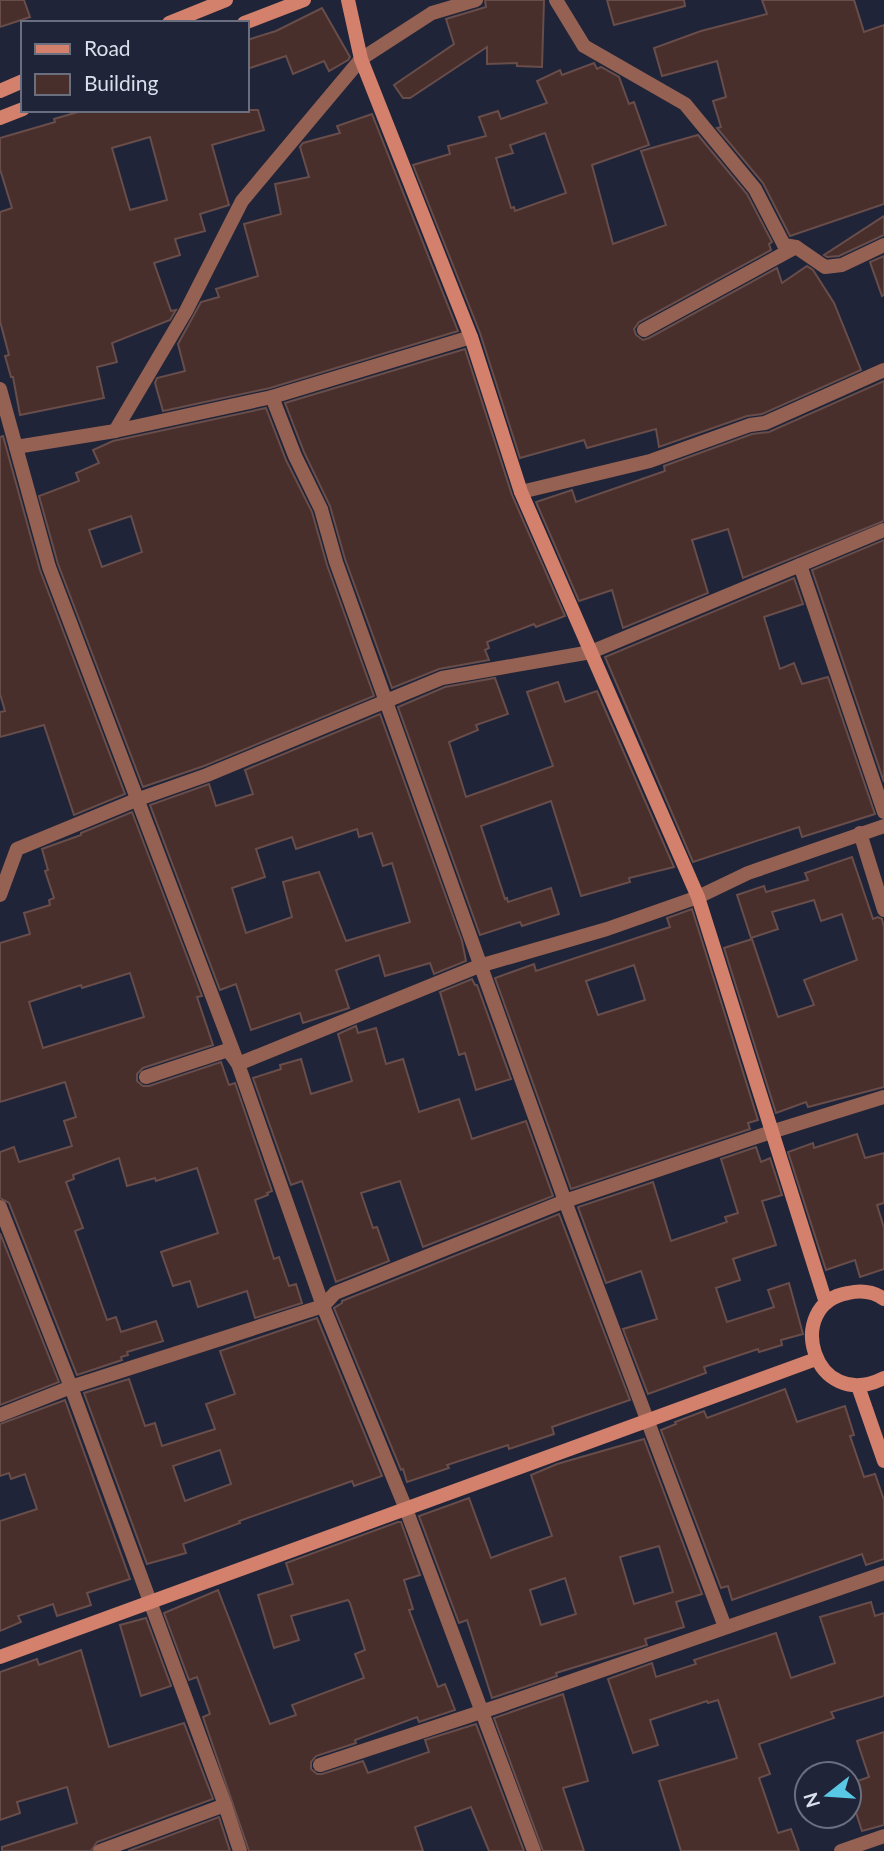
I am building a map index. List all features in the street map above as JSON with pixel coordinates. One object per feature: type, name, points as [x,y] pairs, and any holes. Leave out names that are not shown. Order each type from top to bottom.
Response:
[{"type":"main road","points":[[174,21],[226,0]]},
{"type":"main road","points":[[248,21],[304,0]]},
{"type":"main road","points":[[348,0],[361,59],[471,337],[521,492],[698,897],[827,1303]]},
{"type":"main road","points":[[0,91],[21,82]]},
{"type":"main road","points":[[0,118],[21,110]]},
{"type":"main road","points":[[884,1299],[860,1290],[842,1293],[827,1303],[817,1315],[812,1329],[811,1345],[816,1359],[826,1373],[841,1382],[858,1386],[873,1384],[884,1378]]},
{"type":"main road","points":[[0,1657],[816,1359]]},
{"type":"main road","points":[[858,1386],[884,1461]]},
{"type":"street","points":[[115,431],[186,311],[242,201],[361,59],[432,13],[476,0]]},
{"type":"street","points":[[556,0],[584,46],[685,104],[755,189],[784,244],[796,247],[825,267],[842,265],[884,245]]},
{"type":"street","points":[[644,330],[796,247]]},
{"type":"street","points":[[16,447],[115,431],[272,397],[471,337]]},
{"type":"street","points":[[521,492],[650,461],[750,425],[765,423],[884,370]]},
{"type":"street","points":[[0,389],[2,406],[49,567],[238,1064],[323,1306],[406,1508],[534,1851]]},
{"type":"street","points":[[272,397],[295,456],[321,509],[336,562],[479,966],[725,1627]]},
{"type":"street","points":[[0,895],[17,849],[136,800],[207,775],[443,678],[591,652],[884,530]]},
{"type":"street","points":[[800,565],[884,812]]},
{"type":"street","points":[[238,1064],[479,966],[607,929],[698,897],[748,873],[884,826]]},
{"type":"street","points":[[860,834],[884,909]]},
{"type":"street","points":[[146,1077],[228,1051],[238,1064]]},
{"type":"street","points":[[0,1415],[71,1387],[323,1306],[335,1293],[565,1202],[884,1097]]},
{"type":"street","points":[[0,1207],[152,1602],[240,1851]]},
{"type":"street","points":[[320,1765],[884,1573]]},
{"type":"street","points":[[100,1851],[225,1805]]},
{"type":"street","points":[[841,1851],[884,1836]]},
{"type":"building","points":[[0,0],[24,0],[30,17],[0,27]]},
{"type":"building","points":[[485,0],[544,0],[542,67],[517,66],[517,63],[487,64],[487,47],[410,98],[403,98],[394,85],[454,44],[446,19],[486,7]]},
{"type":"building","points":[[607,0],[684,0],[685,6],[614,25]]},
{"type":"building","points":[[762,0],[854,0],[864,32],[884,25],[884,204],[790,236],[763,183],[717,128],[721,127],[713,101],[726,97],[717,61],[662,76],[654,48],[701,31],[767,14]]},
{"type":"building","points":[[322,8],[350,57],[329,71],[324,61],[293,74],[286,56],[248,69],[248,40],[276,31]]},
{"type":"building","points":[[594,63],[597,69],[601,67],[619,77],[629,104],[634,102],[649,145],[592,165],[613,244],[666,225],[641,151],[698,135],[747,194],[772,242],[769,244],[771,250],[639,322],[634,329],[636,335],[643,340],[649,338],[777,268],[782,283],[807,266],[813,270],[834,303],[861,370],[762,414],[747,416],[659,447],[656,429],[587,448],[584,440],[520,458],[480,333],[413,165],[450,154],[448,146],[486,136],[479,117],[498,111],[501,119],[547,103],[537,81],[560,70],[562,75]],"holes":[[[545,133],[566,193],[515,211],[514,207],[511,208],[496,158],[513,153],[510,145]]]},
{"type":"building","points":[[258,110],[264,130],[212,145],[229,205],[200,214],[205,231],[175,239],[180,255],[154,263],[171,311],[176,310],[170,320],[112,343],[117,362],[97,367],[104,398],[20,415],[13,377],[5,356],[9,355],[0,321],[0,212],[12,208],[0,169],[0,138],[55,122],[54,119],[78,112]],"holes":[[[150,137],[167,200],[130,210],[112,148]]]},
{"type":"building","points":[[372,114],[458,331],[270,388],[163,411],[155,383],[157,378],[185,371],[178,344],[201,302],[219,297],[216,289],[258,276],[244,224],[281,214],[275,184],[309,177],[300,147],[303,143],[340,133],[337,126]]},
{"type":"building","points":[[884,216],[884,235],[839,256],[824,255]]},
{"type":"building","points":[[884,256],[884,295],[882,296],[870,262]]},
{"type":"building","points":[[465,349],[512,495],[565,616],[536,627],[534,624],[487,642],[489,648],[485,650],[489,660],[439,669],[392,688],[345,559],[330,506],[304,452],[285,403]]},
{"type":"building","points":[[884,381],[884,521],[743,578],[728,529],[692,540],[708,593],[623,628],[612,590],[579,601],[536,502],[572,490],[576,502],[665,471],[664,466],[752,434],[769,432]]},
{"type":"building","points":[[266,408],[286,460],[312,512],[327,565],[374,696],[204,766],[143,787],[58,564],[39,496],[79,481],[76,473],[99,463],[93,450],[113,441]],"holes":[[[131,516],[142,552],[102,567],[89,530]]]},
{"type":"building","points":[[3,436],[40,570],[125,794],[74,815],[44,725],[0,737],[0,712],[5,711],[0,694],[0,437]]},
{"type":"building","points":[[884,540],[884,782],[812,570]]},
{"type":"building","points":[[794,578],[803,604],[764,617],[780,669],[794,663],[802,684],[828,677],[875,814],[802,837],[799,827],[693,862],[605,657]]},
{"type":"building","points":[[495,678],[508,714],[476,725],[478,730],[449,742],[466,797],[553,766],[527,692],[558,682],[565,702],[597,691],[674,867],[629,878],[630,882],[581,896],[551,801],[481,826],[505,899],[507,898],[508,902],[551,888],[559,914],[522,926],[520,922],[480,935],[398,707],[445,687]]},
{"type":"building","points":[[380,714],[462,941],[466,961],[434,974],[430,963],[385,976],[379,955],[336,970],[349,1008],[303,1023],[300,1013],[251,1030],[236,984],[220,990],[150,805],[209,784],[216,806],[253,794],[245,770]],"holes":[[[357,829],[359,837],[372,833],[383,866],[392,863],[410,922],[346,941],[319,872],[283,882],[292,917],[246,933],[232,888],[265,877],[256,849],[292,837],[296,849]]]},
{"type":"building","points":[[132,812],[202,996],[197,997],[213,1045],[143,1068],[137,1074],[137,1081],[143,1086],[149,1086],[221,1062],[229,1085],[235,1083],[272,1191],[255,1200],[274,1259],[279,1257],[289,1286],[296,1284],[302,1303],[255,1318],[247,1291],[198,1307],[190,1281],[173,1286],[161,1252],[218,1233],[197,1168],[156,1181],[155,1178],[127,1186],[119,1158],[73,1175],[74,1179],[66,1182],[83,1228],[75,1231],[107,1320],[116,1317],[121,1332],[156,1321],[163,1341],[127,1352],[128,1355],[121,1357],[122,1360],[77,1375],[9,1203],[0,1198],[0,1152],[14,1147],[19,1162],[72,1146],[64,1121],[76,1117],[65,1082],[0,1102],[0,943],[30,934],[24,913],[50,905],[49,900],[54,898],[45,871],[48,870],[42,849]],"holes":[[[130,973],[144,1017],[43,1048],[29,1002]]]},
{"type":"building","points":[[852,857],[873,919],[882,919],[884,927],[884,1087],[808,1107],[806,1102],[776,1113],[724,948],[752,939],[778,1017],[814,1005],[804,980],[857,960],[842,914],[821,921],[814,900],[772,912],[778,929],[751,938],[737,895],[764,886],[766,892],[808,880],[805,873]]},
{"type":"building","points":[[692,909],[758,1120],[748,1123],[750,1129],[571,1189],[495,978],[534,964],[536,971],[670,927],[667,918]],"holes":[[[634,965],[645,1000],[598,1015],[586,981]]]},
{"type":"building","points":[[472,979],[477,985],[511,1079],[476,1090],[465,1053],[459,1055],[440,992]]},
{"type":"building","points":[[356,1026],[358,1033],[376,1028],[386,1064],[403,1059],[419,1112],[459,1099],[472,1139],[526,1121],[553,1196],[423,1247],[400,1181],[361,1193],[373,1228],[377,1227],[389,1261],[336,1282],[302,1181],[291,1185],[253,1078],[281,1069],[280,1065],[301,1059],[311,1094],[352,1081],[338,1034]]},
{"type":"building","points":[[857,1134],[865,1158],[884,1153],[884,1203],[877,1205],[884,1228],[884,1269],[860,1277],[855,1260],[826,1270],[788,1152],[813,1143],[814,1148]]},
{"type":"building","points":[[756,1147],[761,1162],[770,1158],[782,1195],[762,1201],[776,1245],[733,1259],[740,1280],[716,1288],[727,1322],[774,1307],[768,1290],[789,1283],[803,1334],[781,1340],[782,1345],[759,1352],[758,1349],[704,1367],[706,1373],[648,1394],[623,1329],[657,1319],[641,1271],[606,1283],[578,1207],[653,1182],[671,1241],[727,1222],[725,1217],[738,1213],[721,1159]]},
{"type":"building","points":[[559,1214],[630,1400],[552,1427],[554,1434],[509,1449],[508,1445],[447,1465],[449,1468],[407,1482],[334,1308],[342,1301]]},
{"type":"building","points":[[0,1233],[59,1382],[0,1405]]},
{"type":"building","points":[[317,1318],[382,1476],[354,1486],[352,1481],[239,1521],[240,1523],[183,1544],[186,1553],[147,1564],[84,1393],[129,1379],[145,1426],[155,1423],[162,1446],[215,1429],[206,1404],[235,1394],[220,1351]],"holes":[[[220,1450],[231,1484],[185,1501],[173,1466]]]},
{"type":"building","points":[[785,1389],[797,1422],[845,1406],[854,1435],[850,1436],[864,1477],[875,1474],[884,1500],[884,1559],[866,1565],[862,1554],[732,1600],[728,1586],[721,1588],[661,1430],[704,1411],[707,1418]]},
{"type":"building","points":[[65,1400],[130,1579],[87,1593],[91,1605],[57,1616],[53,1604],[18,1616],[21,1622],[0,1631],[0,1521],[37,1509],[25,1474],[11,1479],[9,1473],[0,1476],[0,1424]]},
{"type":"building","points":[[644,1439],[702,1594],[676,1602],[684,1627],[645,1639],[647,1645],[556,1673],[557,1676],[492,1698],[467,1620],[459,1623],[419,1516],[469,1498],[491,1558],[552,1536],[531,1475],[557,1464]],"holes":[[[659,1546],[673,1592],[634,1604],[620,1557]],[[565,1578],[576,1614],[541,1625],[530,1590]]]},
{"type":"building","points":[[401,1522],[420,1575],[404,1580],[413,1609],[409,1610],[438,1687],[445,1684],[455,1710],[419,1722],[417,1717],[355,1740],[356,1743],[316,1756],[311,1762],[311,1769],[322,1774],[363,1761],[368,1773],[429,1752],[425,1740],[476,1724],[524,1851],[489,1851],[471,1807],[415,1827],[423,1851],[249,1851],[203,1717],[210,1714],[197,1677],[189,1680],[164,1613],[218,1590],[270,1724],[296,1715],[292,1705],[364,1678],[355,1654],[365,1650],[348,1600],[291,1616],[299,1640],[274,1648],[258,1595],[293,1584],[286,1563]]},
{"type":"building","points":[[871,1602],[875,1616],[884,1613],[884,1696],[831,1712],[834,1718],[759,1744],[770,1774],[759,1778],[778,1833],[791,1829],[799,1851],[681,1851],[659,1781],[737,1758],[718,1700],[707,1701],[650,1720],[658,1745],[633,1753],[608,1679],[652,1663],[656,1677],[696,1664],[694,1660],[776,1633],[791,1678],[835,1663],[820,1617]]},
{"type":"building","points":[[146,1618],[171,1686],[141,1696],[120,1625]]},
{"type":"building","points":[[81,1650],[109,1747],[184,1723],[213,1799],[97,1842],[91,1851],[2,1851],[2,1847],[77,1823],[67,1787],[17,1802],[20,1813],[0,1820],[0,1672],[37,1659],[39,1665]]},
{"type":"building","points":[[563,1694],[588,1781],[563,1788],[584,1851],[543,1851],[494,1718]]},
{"type":"building","points":[[884,1732],[884,1825],[862,1831],[863,1779],[869,1777],[857,1741]]},
{"type":"building","points":[[219,1817],[230,1851],[128,1851]]}]
